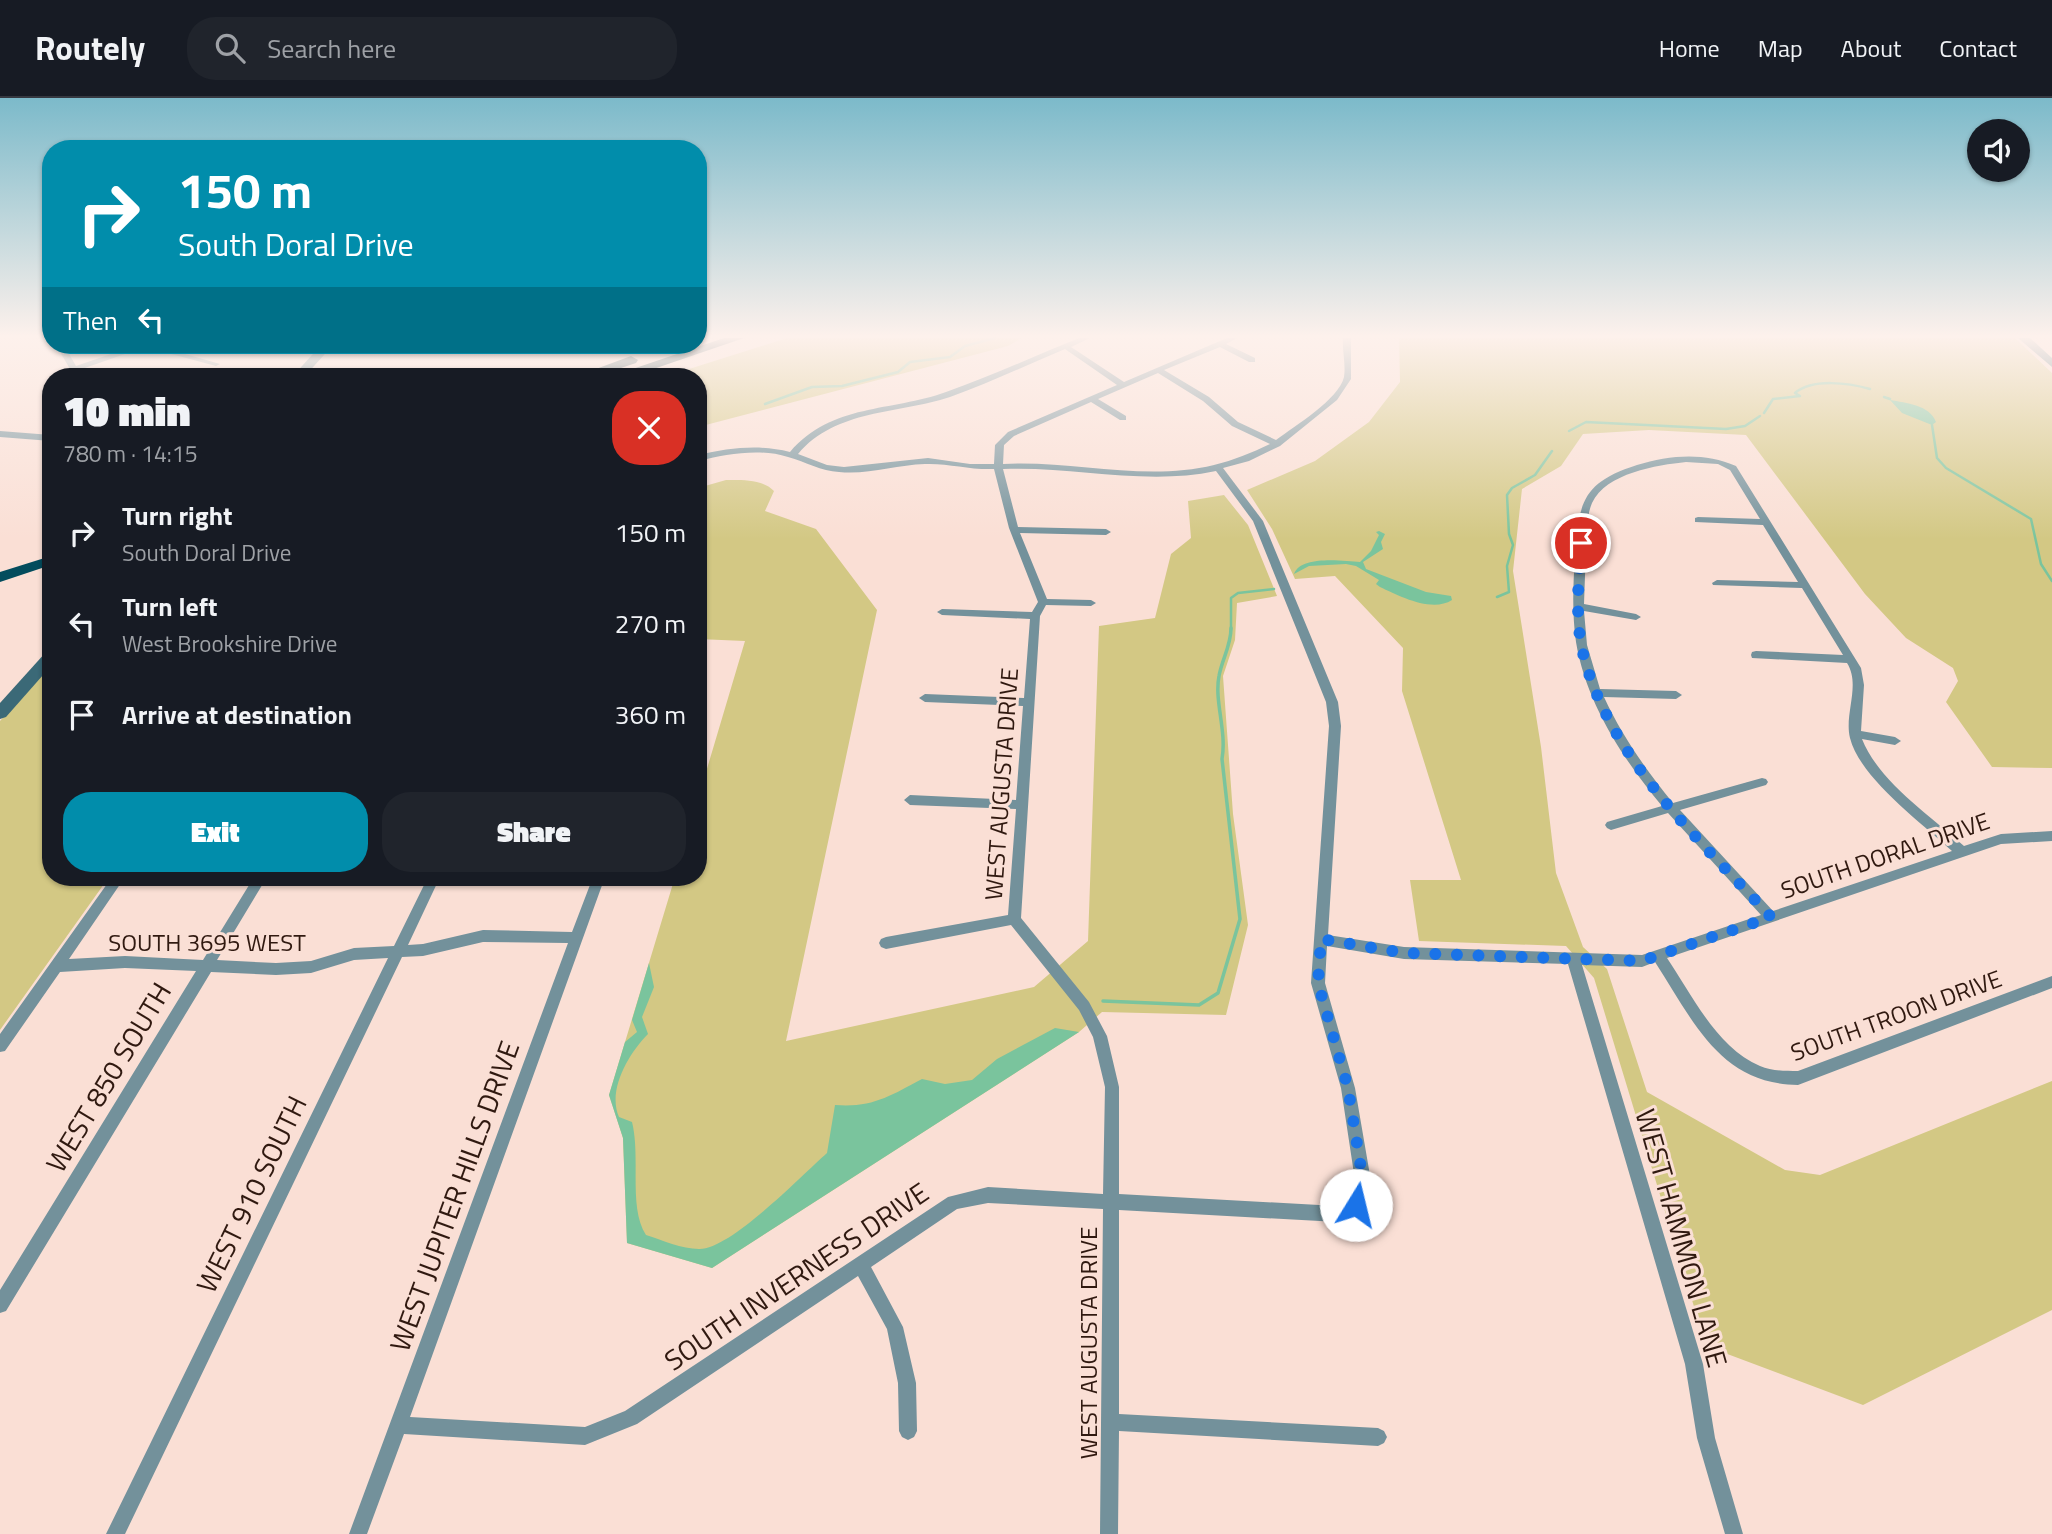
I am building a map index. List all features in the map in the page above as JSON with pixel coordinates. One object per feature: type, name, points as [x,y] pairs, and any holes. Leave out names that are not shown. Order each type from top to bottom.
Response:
[{"type":"main road","points":[[0,577],[42,563]]},
{"type":"street","points":[[792,455],[806,437],[821,428],[895,405]]},
{"type":"street","points":[[1078,405],[1004,438],[998,451],[999,466],[1015,530],[1043,601],[1091,603]]},
{"type":"street","points":[[1102,405],[1124,418]]},
{"type":"street","points":[[1213,405],[1235,424],[1277,444]]},
{"type":"street","points":[[707,456],[734,451],[792,455],[817,466],[843,470],[929,461],[970,467],[999,466],[1138,476],[1219,469],[1257,456],[1292,436],[1324,405]]},
{"type":"street","points":[[0,434],[42,437]]},
{"type":"street","points":[[1771,917],[1674,810],[1622,740],[1597,693],[1582,648],[1579,607],[1581,543],[1587,503],[1603,484],[1640,467],[1661,462],[1723,461],[1732,468],[1768,522],[1850,659],[1860,681],[1855,734],[1858,750],[1874,770],[1962,852]]},
{"type":"street","points":[[1219,469],[1258,521],[1332,702],[1335,726],[1321,939]]},
{"type":"street","points":[[1698,520],[1768,522]]},
{"type":"street","points":[[1015,530],[1106,532]]},
{"type":"street","points":[[1581,543],[1605,548]]},
{"type":"street","points":[[1717,583],[1806,586]]},
{"type":"street","name":"WEST AUGUSTA DRIVE","points":[[1043,601],[1035,616],[1014,919],[1084,1006],[1100,1036],[1112,1087],[1109,1534]]},
{"type":"street","points":[[1579,607],[1636,617]]},
{"type":"street","points":[[942,612],[1035,616]]},
{"type":"street","points":[[1756,655],[1850,659]]},
{"type":"street","points":[[0,713],[42,666]]},
{"type":"street","points":[[1597,693],[1676,695]]},
{"type":"street","points":[[925,698],[1029,702]]},
{"type":"street","points":[[1855,734],[1895,741]]},
{"type":"street","points":[[1611,825],[1674,810],[1762,782]]},
{"type":"street","points":[[910,800],[1022,804]]},
{"type":"street","name":"SOUTH DORAL DRIVE","points":[[1321,939],[1404,953],[1642,961],[2001,839],[2052,836]]},
{"type":"street","points":[[0,1046],[113,886]]},
{"type":"street","name":"WEST 850 SOUTH","points":[[0,1305],[256,886]]},
{"type":"street","name":"WEST 910 SOUTH","points":[[115,1534],[430,886]]},
{"type":"street","name":"WEST JUPITER HILLS DRIVE","points":[[358,1534],[596,886]]},
{"type":"street","points":[[887,943],[1014,919]]},
{"type":"street","name":"SOUTH 3695 WEST","points":[[56,966],[125,962],[206,967],[312,967],[354,954],[423,950],[482,936],[576,938]]},
{"type":"street","name":"SOUTH INVERNESS DRIVE","points":[[398,1425],[585,1436],[631,1418],[954,1202],[988,1195],[1338,1214],[1356,1205],[1364,1187],[1348,1088],[1318,983],[1321,939]]},
{"type":"street","name":"SOUTH TROON DRIVE","points":[[1658,956],[1721,1046],[1737,1062],[1774,1077],[1798,1078],[2052,982]]},
{"type":"street","name":"WEST HAMMON LANE","points":[[1573,959],[1694,1364],[1706,1438],[1734,1534]]},
{"type":"street","points":[[861,1265],[895,1327],[906,1383],[908,1431]]},
{"type":"street","points":[[1110,1422],[1378,1437]]},
{"type":"shaded area","points":[[707,405],[782,405],[707,425]]},
{"type":"shaded area","points":[[1382,405],[2052,405],[2052,768],[1992,767],[1946,702],[1958,681],[1953,668],[1906,638],[1865,594],[1746,435],[1649,430],[1583,434],[1561,466],[1522,489],[1513,571],[1541,747],[1556,873],[1583,947],[1607,969],[1647,1092],[1785,1170],[1820,1175],[2052,1081],[2052,1310],[1863,1405],[1706,1346],[1594,978],[1566,946],[1419,941],[1410,880],[1461,880],[1402,691],[1403,648],[1335,576],[1295,579],[1272,529],[1247,490],[1315,461],[1369,422]]},
{"type":"shaded area","points":[[1895,405],[1923,408],[1936,422],[1932,425],[1902,413]]},
{"type":"shaded area","points":[[726,480],[745,480],[769,487],[774,491],[765,511],[816,529],[877,610],[786,1041],[1034,987],[1088,941],[1099,626],[1155,618],[1171,554],[1191,538],[1188,501],[1224,495],[1248,525],[1277,596],[1237,603],[1235,640],[1223,676],[1233,814],[1248,925],[1226,1015],[1102,1012],[1079,1032],[712,1268],[627,1243],[623,1138],[609,1095],[672,886],[707,886],[707,769],[745,641],[707,639],[707,485]]},
{"type":"shaded area","points":[[1376,532],[1385,534],[1381,542],[1383,549],[1363,562],[1366,569],[1426,592],[1451,596],[1452,600],[1435,605],[1406,598],[1380,587],[1376,584],[1379,580],[1356,566],[1346,564],[1309,566],[1294,574],[1298,568],[1313,562],[1360,562],[1371,551],[1379,535]]},
{"type":"shaded area","points":[[42,674],[42,886],[103,886],[0,1030],[0,721]]},
{"type":"shaded area","points":[[649,963],[654,987],[642,1017],[648,1034],[622,1072],[616,1106],[619,1117],[632,1122],[637,1211],[646,1235],[692,1249],[712,1246],[728,1238],[783,1194],[827,1153],[835,1105],[870,1103],[922,1079],[945,1084],[972,1080],[997,1059],[1055,1028],[1079,1032],[712,1268],[627,1243],[623,1138],[609,1095],[625,1042],[637,1032],[632,1020]]},
{"type":"waterway","points":[[1764,413],[1769,405]]},
{"type":"waterway","points":[[1569,431],[1586,422],[1726,429],[1745,426],[1760,416]]},
{"type":"waterway","points":[[1932,425],[1937,458],[1946,468],[2031,519],[2041,564],[2052,581]]},
{"type":"waterway","points":[[1497,597],[1509,592],[1507,566],[1513,545],[1509,534],[1507,495],[1512,488],[1535,475],[1552,451]]},
{"type":"waterway","points":[[1231,628],[1231,598],[1238,593],[1274,589]]},
{"type":"waterway","points":[[1103,1001],[1199,1005],[1218,993],[1240,919],[1222,759],[1223,738],[1218,696],[1219,676],[1230,641],[1231,628]]},
{"type":"route","points":[[1356,1205],[1364,1187],[1348,1088],[1318,983],[1321,939],[1370,950],[1404,953],[1642,961],[1771,917],[1690,830],[1647,777],[1607,714],[1590,677],[1582,648],[1579,623],[1581,543]]}]
